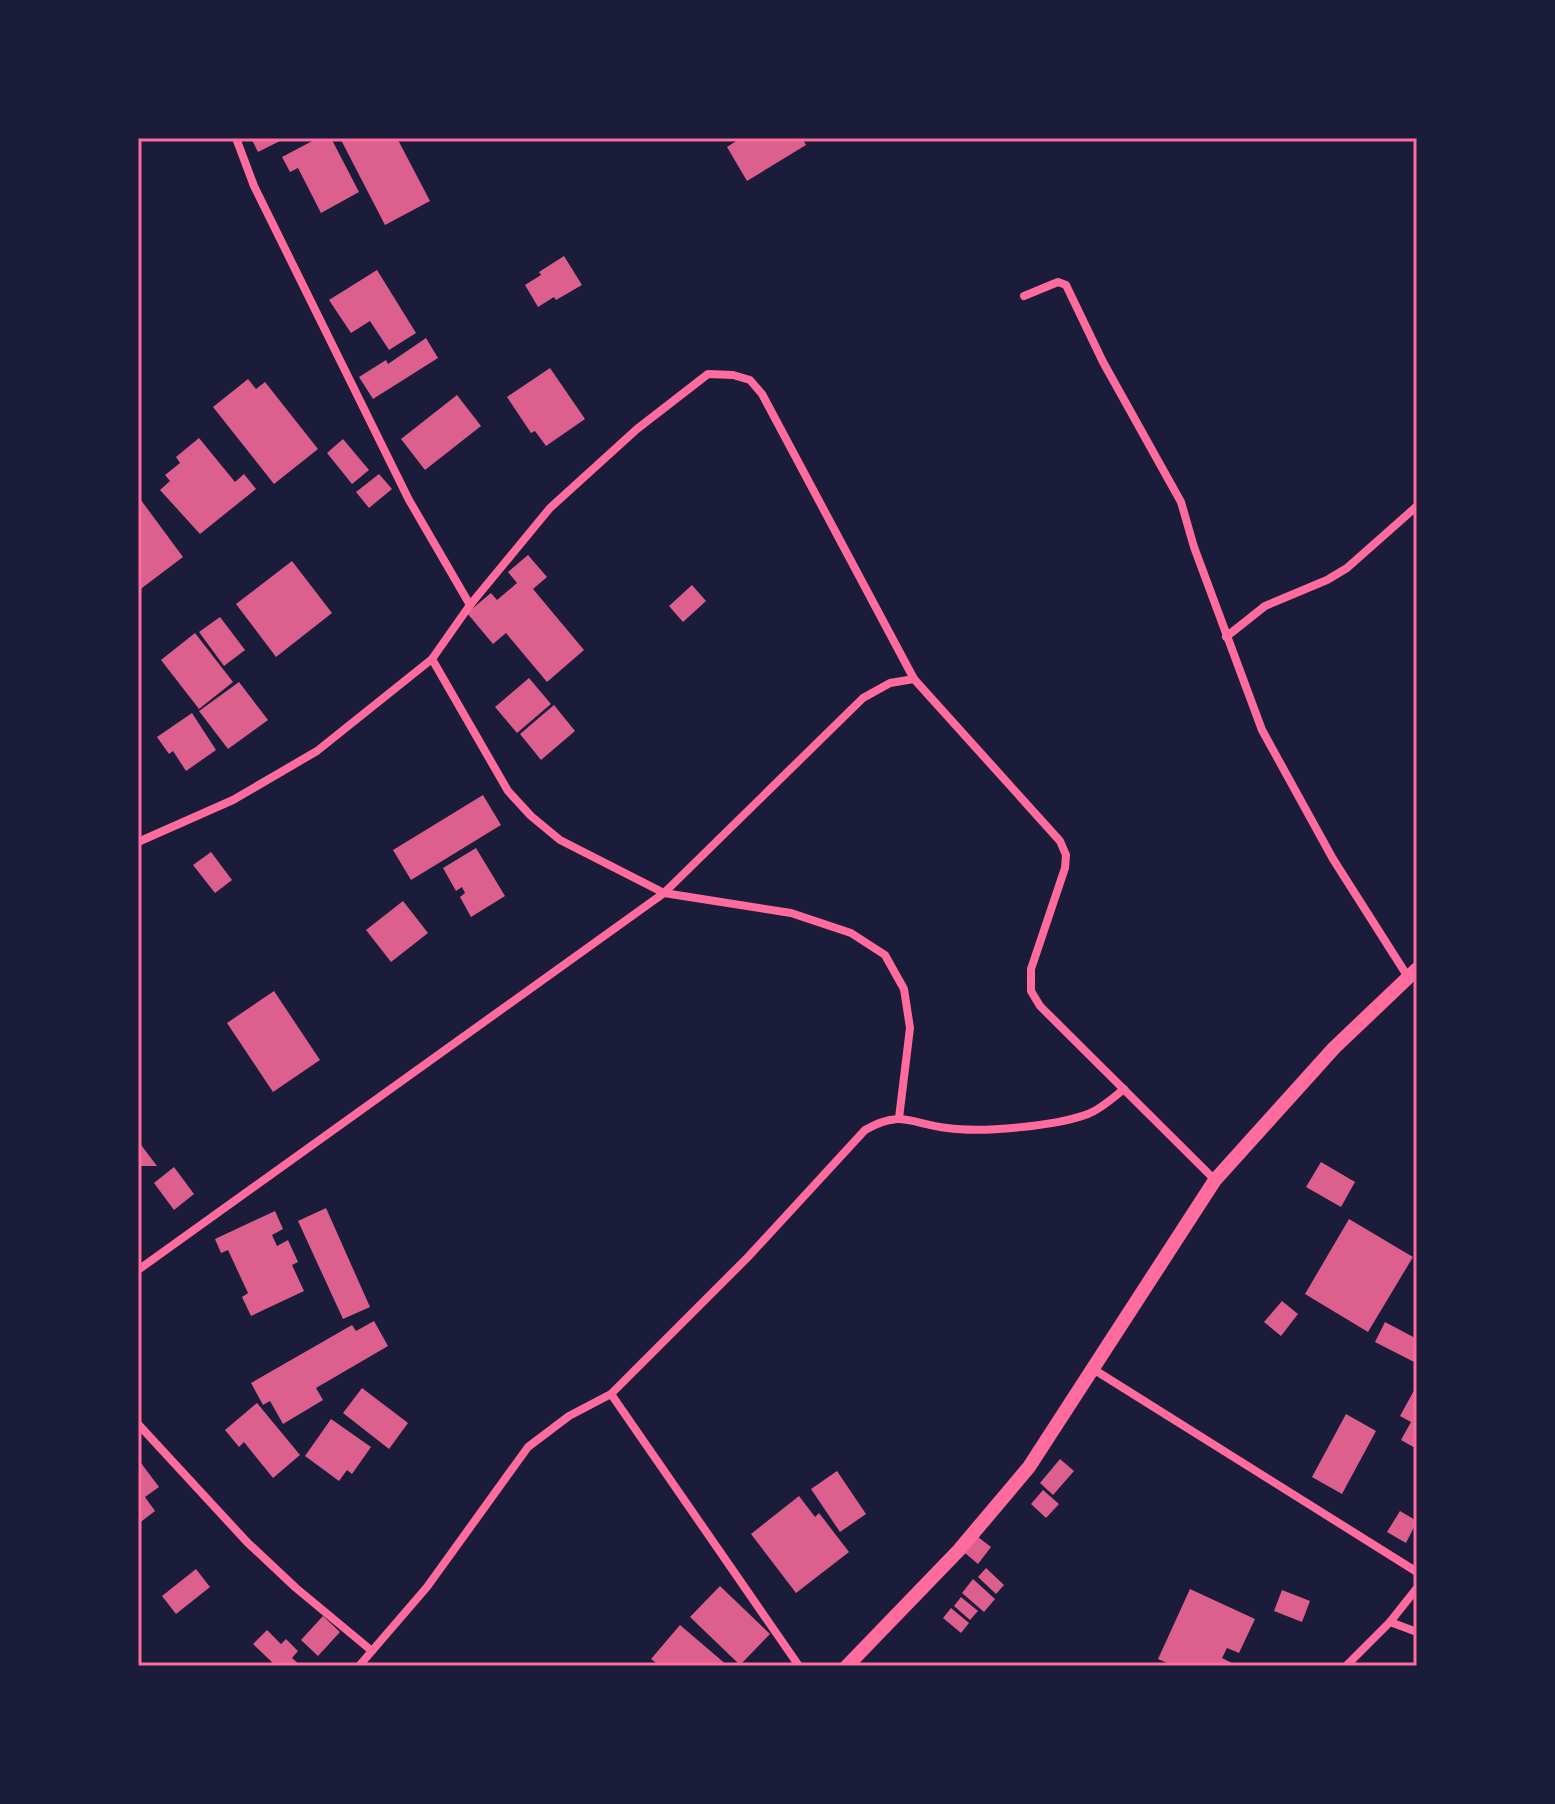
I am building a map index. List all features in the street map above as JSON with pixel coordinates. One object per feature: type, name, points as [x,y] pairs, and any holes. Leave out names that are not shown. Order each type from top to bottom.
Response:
[{"type":"street","points":[[236,138],[254,186],[409,500],[470,605]]},
{"type":"street","points":[[847,1666],[959,1550],[1029,1467],[1215,1180],[1334,1048],[1413,973],[1333,859],[1262,730],[1194,547],[1181,502],[1103,362],[1066,285],[1058,282],[1024,296]]},
{"type":"street","points":[[138,842],[233,800],[317,751],[432,659],[470,605],[550,508],[637,429],[708,374],[733,375],[750,380],[762,394],[914,679],[1060,841],[1066,855],[1065,868],[1031,969],[1031,991],[1040,1006],[1215,1180]]},
{"type":"street","points":[[1226,637],[1265,606],[1327,580],[1347,568],[1417,506]]},
{"type":"street","points":[[432,659],[508,791],[531,816],[560,840],[664,893],[791,913],[851,933],[885,955],[904,989],[910,1028],[899,1118]]},
{"type":"street","points":[[138,1270],[664,893],[863,698],[890,683],[914,679]]},
{"type":"street","points":[[359,1666],[427,1587],[528,1447],[569,1416],[611,1394],[748,1257],[865,1130],[880,1122],[899,1118],[949,1129],[1058,1123],[1092,1113],[1124,1089]]},
{"type":"street","points":[[1093,1369],[1417,1572]]},
{"type":"street","points":[[611,1394],[799,1666]]},
{"type":"street","points":[[138,1424],[247,1542],[296,1588],[372,1651]]},
{"type":"street","points":[[1346,1666],[1390,1622],[1417,1588]]},
{"type":"street","points":[[1390,1622],[1417,1632]]},
{"type":"building","points":[[251,138],[286,138],[258,152]]},
{"type":"building","points":[[318,138],[331,138],[359,192],[321,213],[298,168],[290,172],[282,157]]},
{"type":"building","points":[[340,138],[397,138],[430,201],[385,225]]},
{"type":"building","points":[[741,138],[802,138],[806,145],[747,181],[727,147]]},
{"type":"building","points":[[564,256],[582,285],[538,307],[525,285]]},
{"type":"building","points":[[377,270],[416,333],[389,350],[370,321],[351,333],[329,300]]},
{"type":"building","points":[[426,338],[438,358],[373,399],[359,377],[386,360],[388,364]]},
{"type":"building","points":[[550,368],[585,419],[546,446],[535,431],[531,433],[507,397]]},
{"type":"building","points":[[248,379],[256,389],[265,382],[318,449],[274,484],[213,407]]},
{"type":"building","points":[[457,395],[481,426],[425,470],[401,439]]},
{"type":"building","points":[[199,438],[235,482],[244,474],[256,489],[200,534],[160,490],[170,481],[165,475],[180,463],[176,457]]},
{"type":"building","points":[[343,439],[369,470],[352,484],[327,453]]},
{"type":"building","points":[[379,474],[392,489],[369,508],[356,492]]},
{"type":"building","points":[[138,496],[183,557],[138,591]]},
{"type":"building","points":[[528,555],[547,577],[533,589],[584,650],[547,682],[506,633],[493,644],[467,613],[491,593],[497,600],[517,583],[508,572]]},
{"type":"building","points":[[292,561],[332,613],[276,657],[236,604]]},
{"type":"building","points":[[692,585],[706,601],[683,622],[669,606]]},
{"type":"building","points":[[220,617],[245,650],[224,666],[199,632]]},
{"type":"building","points":[[195,633],[233,682],[199,709],[161,660]]},
{"type":"building","points":[[529,678],[551,704],[517,733],[495,707]]},
{"type":"building","points":[[239,682],[268,720],[228,749],[199,711]]},
{"type":"building","points":[[554,705],[575,731],[541,760],[520,734]]},
{"type":"building","points":[[192,713],[216,750],[186,771],[173,751],[169,754],[157,737]]},
{"type":"building","points":[[483,795],[501,825],[411,880],[393,850]]},
{"type":"building","points":[[476,848],[505,896],[471,917],[460,897],[465,893],[462,887],[456,891],[443,868]]},
{"type":"building","points":[[211,852],[232,880],[215,893],[193,865]]},
{"type":"building","points":[[403,901],[428,933],[391,962],[366,930]]},
{"type":"building","points":[[274,991],[320,1060],[273,1092],[227,1023]]},
{"type":"building","points":[[138,1141],[157,1166],[138,1166]]},
{"type":"building","points":[[1321,1162],[1355,1182],[1341,1207],[1306,1187]]},
{"type":"building","points":[[174,1167],[194,1194],[174,1210],[154,1183]]},
{"type":"building","points":[[326,1208],[370,1307],[343,1319],[298,1221]]},
{"type":"building","points":[[275,1211],[283,1229],[272,1235],[277,1246],[288,1240],[298,1262],[292,1265],[304,1291],[251,1316],[242,1297],[248,1293],[228,1250],[221,1253],[215,1239]]},
{"type":"building","points":[[1349,1219],[1413,1257],[1368,1332],[1305,1294]]},
{"type":"building","points":[[1282,1301],[1298,1314],[1281,1336],[1264,1322]]},
{"type":"building","points":[[374,1321],[388,1346],[316,1388],[323,1400],[283,1424],[270,1401],[263,1405],[251,1383],[352,1325],[356,1331]]},
{"type":"building","points":[[1385,1322],[1417,1339],[1416,1363],[1375,1342]]},
{"type":"building","points":[[1417,1385],[1417,1449],[1401,1440],[1411,1422],[1400,1416]]},
{"type":"building","points":[[362,1388],[408,1423],[389,1449],[343,1413]]},
{"type":"building","points":[[257,1403],[300,1455],[273,1478],[244,1442],[239,1447],[225,1430]]},
{"type":"building","points":[[1346,1414],[1376,1431],[1342,1494],[1312,1477]]},
{"type":"building","points":[[331,1419],[371,1447],[352,1474],[347,1470],[339,1481],[305,1456]]},
{"type":"building","points":[[138,1459],[159,1487],[145,1497],[155,1511],[138,1524]]},
{"type":"building","points":[[1060,1459],[1074,1471],[1053,1495],[1040,1483]]},
{"type":"building","points":[[837,1471],[866,1514],[840,1532],[811,1489]]},
{"type":"building","points":[[1043,1490],[1059,1504],[1046,1518],[1031,1504]]},
{"type":"building","points":[[799,1496],[815,1517],[819,1513],[849,1552],[796,1593],[751,1534]]},
{"type":"building","points":[[1400,1511],[1417,1521],[1406,1543],[1387,1532]]},
{"type":"building","points":[[978,1537],[991,1547],[978,1564],[965,1553]]},
{"type":"building","points":[[986,1568],[1004,1585],[996,1594],[978,1577]]},
{"type":"building","points":[[196,1569],[210,1587],[176,1614],[162,1596]]},
{"type":"building","points":[[973,1579],[995,1599],[984,1612],[962,1593]]},
{"type":"building","points":[[720,1586],[770,1634],[740,1665],[690,1617]]},
{"type":"building","points":[[1190,1589],[1255,1619],[1239,1653],[1227,1648],[1222,1658],[1238,1666],[1174,1666],[1158,1659]]},
{"type":"building","points":[[1282,1590],[1310,1601],[1302,1622],[1274,1611]]},
{"type":"building","points":[[961,1597],[978,1611],[970,1620],[954,1606]]},
{"type":"building","points":[[951,1608],[969,1623],[961,1633],[943,1618]]},
{"type":"building","points":[[323,1616],[340,1632],[318,1656],[301,1640]]},
{"type":"building","points":[[680,1625],[728,1666],[660,1666],[651,1659]]},
{"type":"building","points":[[267,1630],[281,1644],[286,1639],[298,1651],[292,1658],[301,1666],[276,1666],[253,1644]]}]
